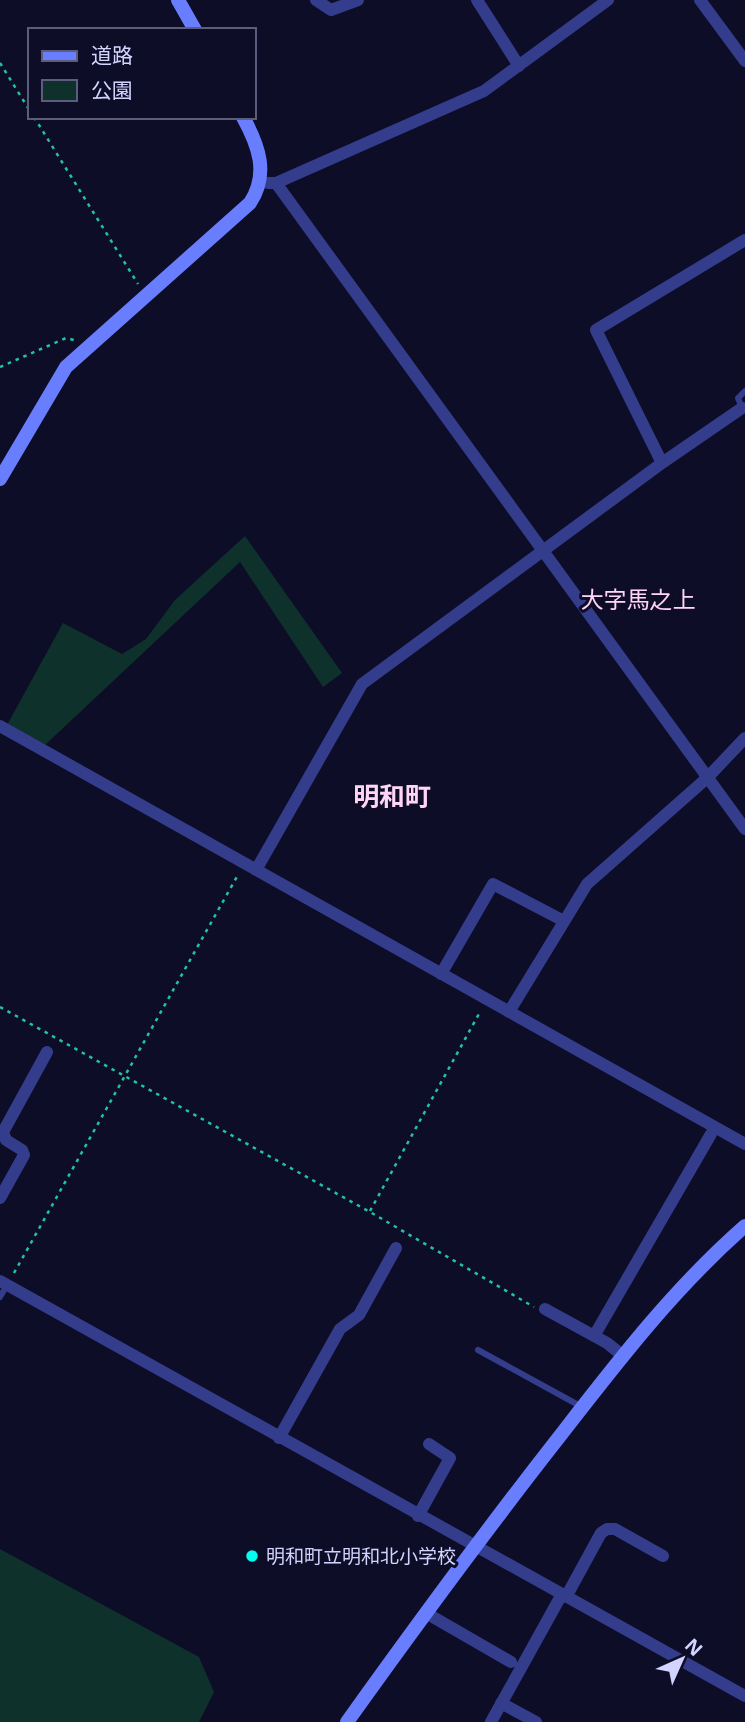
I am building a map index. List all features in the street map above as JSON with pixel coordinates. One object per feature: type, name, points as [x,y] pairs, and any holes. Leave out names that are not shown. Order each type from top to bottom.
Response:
[{"type":"street","points":[[178,0],[194,28]]},
{"type":"street","points":[[316,0],[331,10],[358,0]]},
{"type":"street","points":[[477,0],[519,66]]},
{"type":"street","points":[[260,184],[276,183],[484,91],[608,0]]},
{"type":"street","points":[[700,0],[745,61]]},
{"type":"street","points":[[0,479],[55,381],[88,345],[242,213],[260,184],[262,171],[257,145],[244,119]]},
{"type":"street","points":[[276,183],[745,829]]},
{"type":"street","points":[[662,463],[596,330],[745,240]]},
{"type":"street","points":[[250,867],[362,684],[544,553],[662,463],[744,410]]},
{"type":"street","points":[[0,726],[745,1144]]},
{"type":"street","points":[[509,1012],[562,920],[587,884],[707,778],[745,738]]},
{"type":"street","points":[[441,974],[493,884],[562,920]]},
{"type":"street","points":[[0,1198],[24,1155],[22,1150],[6,1140],[3,1132],[47,1052]]},
{"type":"street","points":[[594,1336],[711,1133]]},
{"type":"street","points":[[347,1722],[474,1547],[622,1355],[686,1282],[745,1226]]},
{"type":"street","points":[[279,1438],[340,1329],[359,1315],[396,1248]]},
{"type":"street","points":[[3,1283],[745,1696]]},
{"type":"street","points":[[545,1309],[622,1355]]},
{"type":"street","points":[[418,1516],[450,1458],[429,1444]]},
{"type":"street","points":[[491,1722],[601,1533],[607,1529],[615,1529],[663,1556]]},
{"type":"street","points":[[426,1613],[511,1662]]},
{"type":"street","points":[[501,1703],[536,1722]]},
{"type":"lane","points":[[744,410],[738,398],[745,391]]},
{"type":"lane","points":[[0,1297],[3,1283]]},
{"type":"lane","points":[[478,1350],[582,1407]]},
{"type":"path","points":[[0,63],[28,108]]},
{"type":"path","points":[[35,119],[145,295]]},
{"type":"path","points":[[0,367],[66,338],[88,345]]},
{"type":"path","points":[[3,1283],[124,1075],[250,867]]},
{"type":"path","points":[[370,1212],[487,999]]},
{"type":"path","points":[[0,1007],[370,1212],[540,1311],[545,1309]]},
{"type":"green space","points":[[245,536],[342,673],[323,687],[240,562],[45,745],[7,725],[63,623],[122,654],[146,639],[175,600]]},
{"type":"green space","points":[[0,1549],[199,1657],[214,1692],[199,1722],[0,1722]]},
{"type":"place","name":"明和町立明和北小学校","points":[[252,1556]]},
{"type":"district","name":"大字馬之上","points":[[638,599]]},
{"type":"district","name":"明和町","points":[[392,796]]}]
